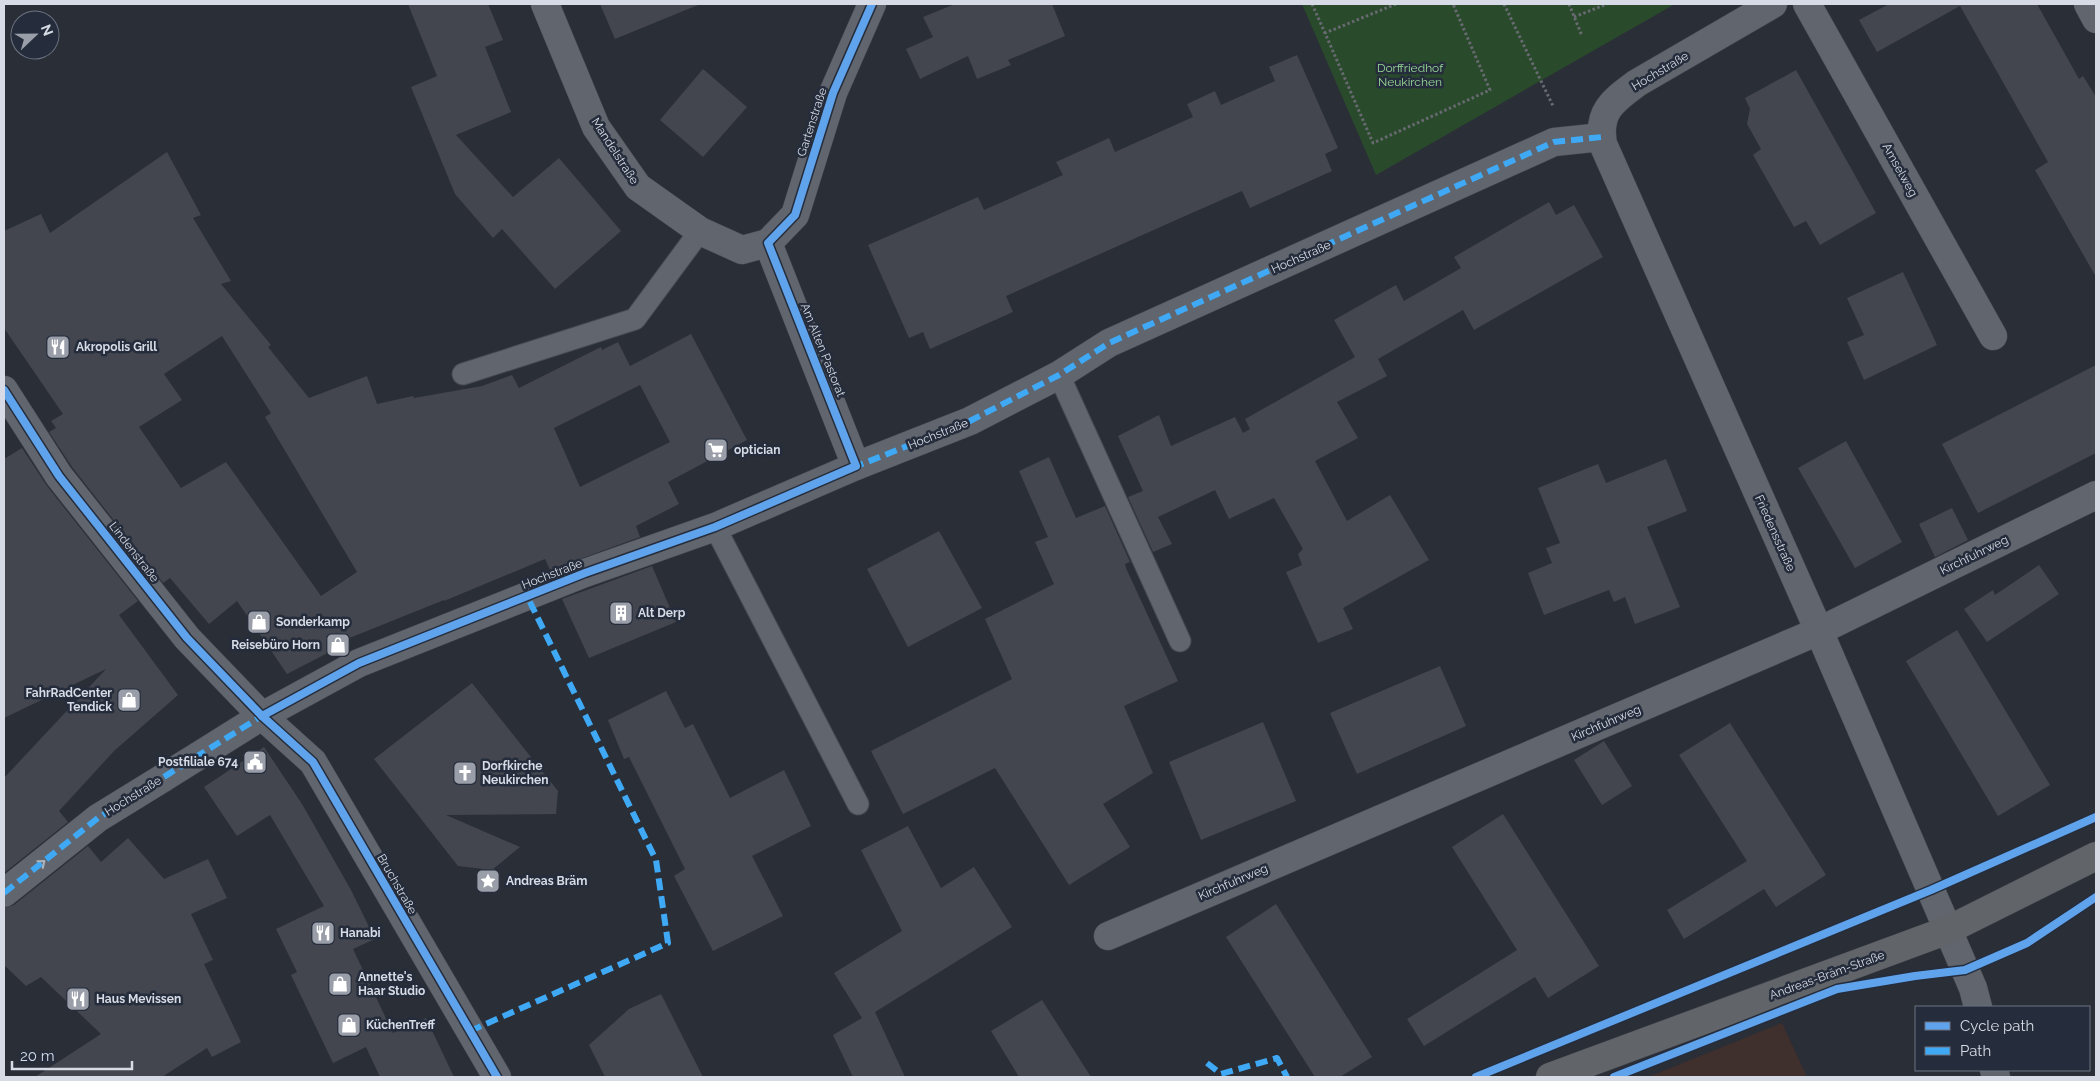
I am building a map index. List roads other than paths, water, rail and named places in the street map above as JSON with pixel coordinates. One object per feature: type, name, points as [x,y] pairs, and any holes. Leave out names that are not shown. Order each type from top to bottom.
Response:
[{"type":"main road","name":"Andreas-Bräm-Straße","points":[[1550,1077],[1948,930],[2096,856]]},
{"type":"street","name":"Mandelstraße","points":[[545,4],[596,127],[638,187],[700,232],[742,250],[768,243]]},
{"type":"street","name":"Gartenstraße","points":[[768,243],[795,215],[833,93],[872,4]]},
{"type":"street","name":"Hochstraße","points":[[4,893],[98,818],[262,716],[360,663],[585,573],[715,527],[856,466],[970,421],[1060,375],[1109,343],[1554,142],[1602,137],[1602,123],[1606,111],[1616,98],[1637,83],[1773,4]]},
{"type":"street","name":"Amselweg","points":[[1807,4],[1993,336]]},
{"type":"street","points":[[2088,4],[2096,18]]},
{"type":"street","name":"Friedensstraße","points":[[1602,137],[1610,162],[1819,631],[1973,988],[1978,1006]]},
{"type":"street","name":"Am Alten Pastorat","points":[[768,243],[856,466]]},
{"type":"street","name":"Lindenstraße","points":[[4,390],[59,476],[181,630],[262,716]]},
{"type":"street","name":"Kirchfuhrweg","points":[[1108,936],[1819,631],[2096,495]]},
{"type":"street","name":"Bruchstraße","points":[[262,716],[313,762],[496,1077]]},
{"type":"lane","points":[[462,374],[635,319],[700,232]]},
{"type":"lane","points":[[1060,375],[1180,641]]},
{"type":"lane","points":[[715,527],[858,804]]},
{"type":"place","name":"Akropolis Grill","points":[[58,347]]},
{"type":"place","name":"optician","points":[[716,450]]},
{"type":"place","name":"Alt Derp","points":[[621,613]]},
{"type":"place","name":"Sonderkamp","points":[[259,622]]},
{"type":"place","name":"Reisebüro Horn","points":[[338,645]]},
{"type":"place","name":"FahrRadCenter Tendick","points":[[129,700]]},
{"type":"place","name":"Postfiliale 674","points":[[255,762]]},
{"type":"place","name":"Dorfkirche Neukirchen","points":[[465,773]]},
{"type":"place","name":"Andreas Bräm","points":[[488,881]]},
{"type":"place","name":"Hanabi","points":[[323,933]]},
{"type":"place","name":"Annette's Haar Studio","points":[[340,984]]},
{"type":"place","name":"Haus Mevissen","points":[[78,999]]},
{"type":"place","name":"KüchenTreff","points":[[349,1025]]},
{"type":"park label","name":"Dorffriedhof Neukirchen","points":[[1410,75]]}]
